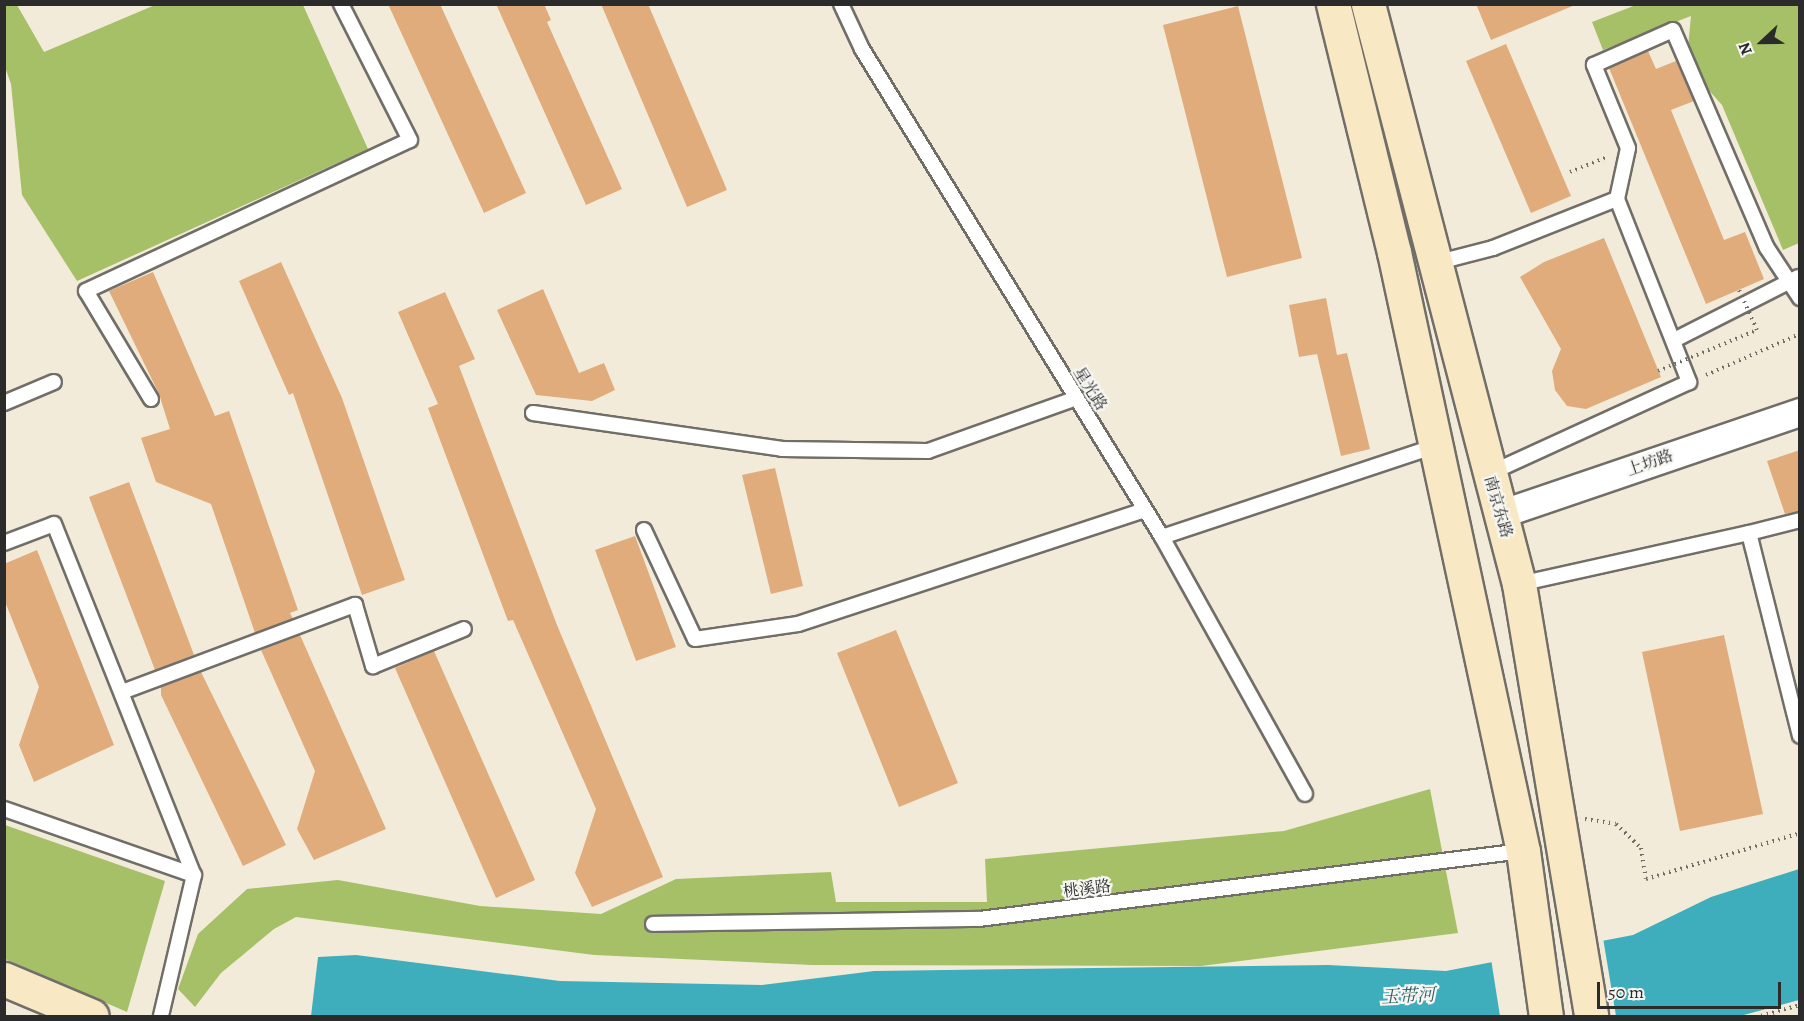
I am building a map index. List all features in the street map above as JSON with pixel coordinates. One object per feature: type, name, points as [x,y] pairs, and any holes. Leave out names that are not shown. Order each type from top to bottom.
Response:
[{"type":"main road","points":[[1333,4],[1394,252],[1523,851],[1546,1017]]},
{"type":"main road","name":"南京东路","points":[[1368,4],[1488,473],[1519,584],[1562,826],[1591,1017]]},
{"type":"main road","points":[[4,979],[92,1017]]},
{"type":"street","name":"上坊路","points":[[1500,514],[1800,412]]},
{"type":"lane","points":[[151,399],[86,291],[410,140],[341,4]]},
{"type":"lane","name":"星光路","points":[[841,4],[862,49],[1162,537],[1305,794]]},
{"type":"lane","points":[[1488,473],[1689,382],[1617,199],[1628,148],[1594,65],[1673,30],[1767,248],[1796,279],[1800,298]]},
{"type":"lane","points":[[1435,263],[1493,248],[1617,199]]},
{"type":"lane","points":[[1674,340],[1796,279]]},
{"type":"lane","points":[[4,403],[54,382]]},
{"type":"lane","points":[[533,413],[782,448],[928,451],[1077,398]]},
{"type":"lane","points":[[1162,537],[1435,446]]},
{"type":"lane","points":[[645,530],[694,639],[798,624],[1145,510]]},
{"type":"lane","points":[[1519,584],[1800,520]]},
{"type":"lane","points":[[4,543],[54,524],[194,875],[161,1017]]},
{"type":"lane","points":[[1749,533],[1800,736]]},
{"type":"lane","points":[[122,692],[355,605],[373,666],[464,629]]},
{"type":"lane","points":[[4,809],[194,875]]},
{"type":"lane","name":"桃溪路","points":[[653,924],[979,919],[1523,851]]},
{"type":"path","points":[[1570,172],[1628,148]]},
{"type":"path","points":[[1659,371],[1757,330],[1739,290]]},
{"type":"path","points":[[1689,382],[1800,334]]},
{"type":"path","points":[[1562,826],[1588,818],[1616,824],[1641,848],[1646,879],[1800,833]]},
{"type":"path","points":[[1761,1017],[1800,1005]]},
{"type":"green space","points":[[5,4],[17,5],[44,52],[155,5],[303,5],[368,149],[77,281],[22,195],[11,84],[5,67]]},
{"type":"green space","points":[[1636,5],[1799,5],[1799,243],[1783,250],[1722,105],[1705,86],[1688,47],[1691,16],[1603,50],[1592,22]]},
{"type":"green space","points":[[1430,789],[1458,933],[1201,966],[812,965],[594,955],[296,917],[274,929],[221,973],[195,1007],[178,989],[198,934],[247,889],[338,880],[480,906],[601,914],[676,879],[831,872],[836,902],[987,902],[985,859],[1284,831]]},
{"type":"green space","points":[[5,825],[165,881],[127,1012],[5,959]]},
{"type":"water","name":"玉带河","points":[[1799,869],[1799,1000],[1740,1016],[311,1016],[318,957],[356,955],[560,981],[762,985],[874,971],[1328,965],[1446,971],[1633,935],[1711,897]]},
{"type":"pier","points":[[1603,938],[1616,1016],[1500,1016],[1491,959]]},
{"type":"building","points":[[388,4],[440,4],[526,193],[484,213]]},
{"type":"building","points":[[496,4],[544,4],[551,20],[547,22],[622,189],[586,205]]},
{"type":"building","points":[[601,4],[648,4],[727,190],[687,207]]},
{"type":"building","points":[[1476,4],[1575,4],[1575,5],[1491,40]]},
{"type":"building","points":[[1238,6],[1302,258],[1227,277],[1163,25]]},
{"type":"building","points":[[1506,44],[1571,196],[1531,213],[1466,61]]},
{"type":"building","points":[[1648,51],[1656,69],[1676,61],[1694,101],[1671,110],[1724,240],[1745,232],[1764,279],[1706,304],[1609,68]]},
{"type":"building","points":[[1604,238],[1661,377],[1586,409],[1567,406],[1555,390],[1552,371],[1561,349],[1520,277],[1544,262]]},
{"type":"building","points":[[281,262],[342,398],[405,580],[362,595],[293,393],[289,395],[239,281]]},
{"type":"building","points":[[153,272],[215,416],[229,411],[298,610],[290,613],[293,619],[255,633],[211,504],[156,482],[141,438],[170,429],[159,394],[109,291]]},
{"type":"building","points":[[543,289],[579,373],[604,363],[615,390],[592,401],[536,395],[497,310]]},
{"type":"building","points":[[445,292],[475,359],[459,366],[557,625],[663,877],[592,907],[575,873],[596,809],[513,620],[508,621],[428,408],[438,404],[398,312]]},
{"type":"building","points":[[1326,298],[1337,355],[1347,353],[1370,449],[1341,456],[1317,354],[1299,357],[1289,305]]},
{"type":"building","points":[[1800,450],[1800,511],[1785,514],[1767,461]]},
{"type":"building","points":[[775,468],[803,586],[771,594],[742,475]]},
{"type":"building","points":[[129,482],[194,655],[155,670],[89,497]]},
{"type":"building","points":[[635,536],[676,647],[636,661],[595,550]]},
{"type":"building","points":[[37,550],[114,745],[34,782],[19,745],[39,687],[4,599],[4,564]]},
{"type":"building","points":[[896,630],[958,783],[899,807],[837,653]]},
{"type":"building","points":[[300,635],[386,829],[314,860],[297,829],[315,771],[261,650]]},
{"type":"building","points":[[1724,635],[1763,814],[1680,831],[1642,652]]},
{"type":"building","points":[[434,651],[535,880],[496,898],[395,668]]},
{"type":"building","points":[[201,672],[286,845],[243,866],[161,695],[161,687]]}]
